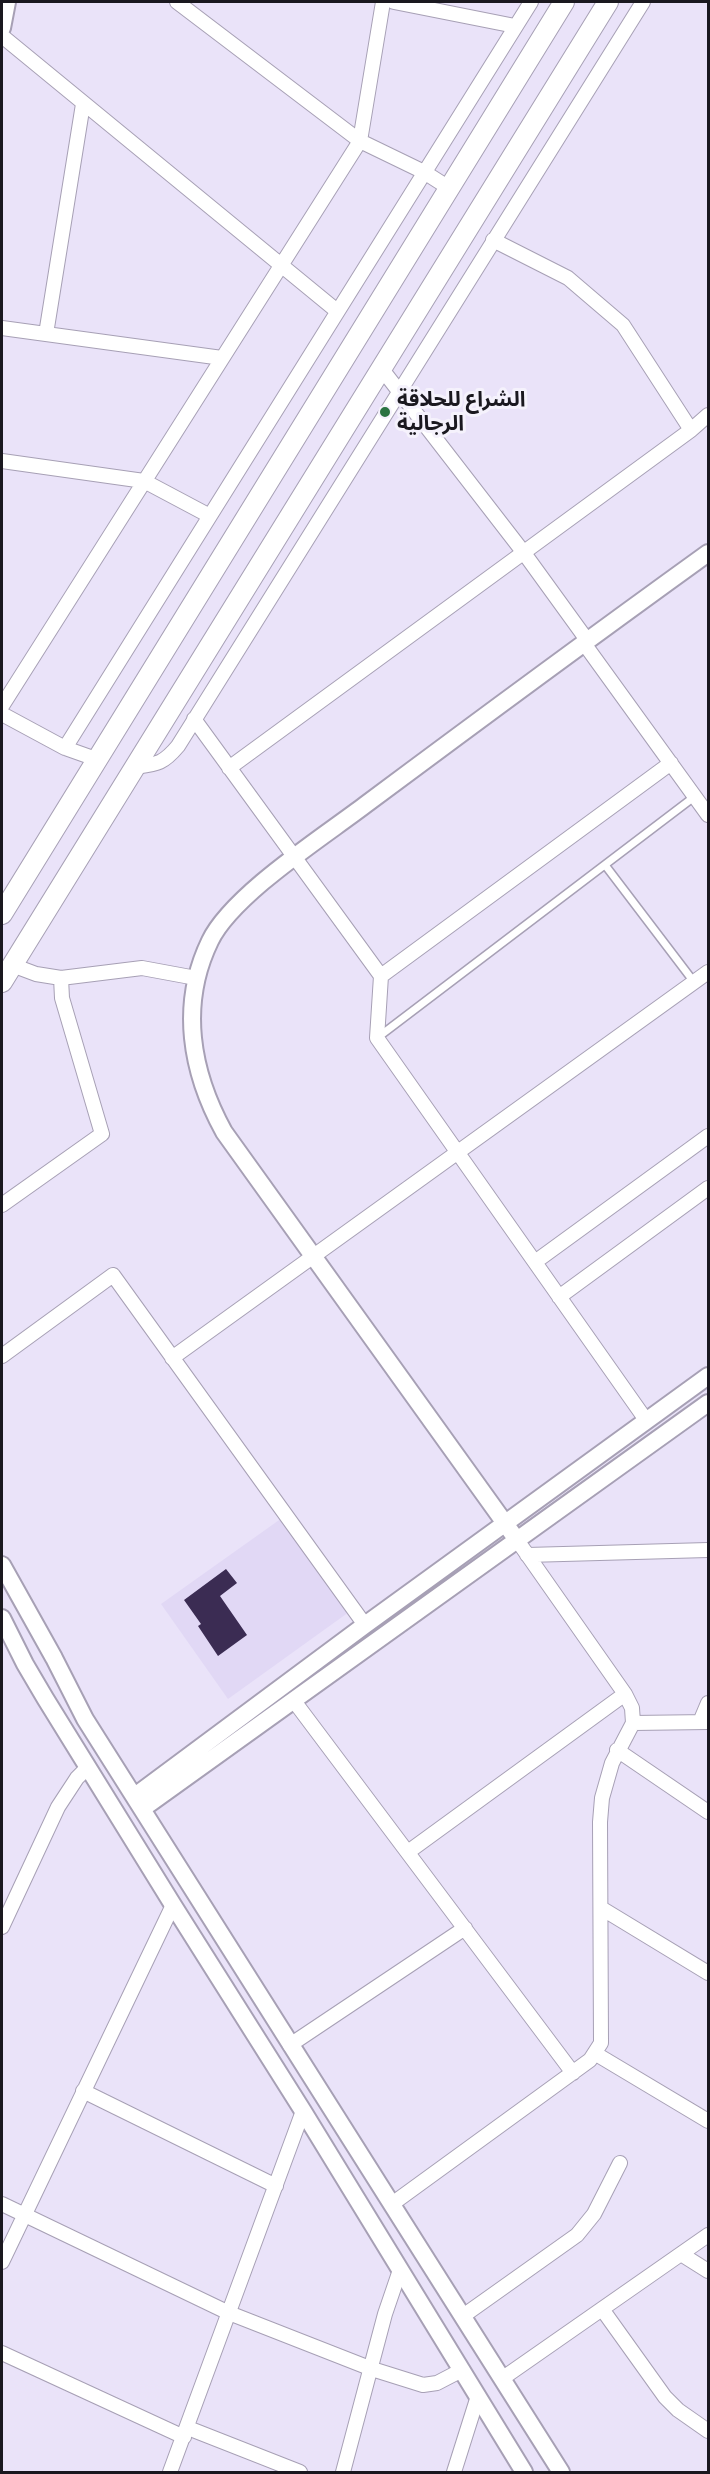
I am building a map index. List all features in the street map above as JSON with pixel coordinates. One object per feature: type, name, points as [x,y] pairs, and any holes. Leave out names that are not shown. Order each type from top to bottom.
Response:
[{"type":"main road","points":[[3,907],[564,2]]},
{"type":"main road","points":[[2,982],[608,2]]},
{"type":"street","points":[[2,28],[7,2]]},
{"type":"street","points":[[177,2],[360,141],[424,172],[449,188]]},
{"type":"street","points":[[2,706],[360,141],[383,2]]},
{"type":"street","points":[[394,2],[515,26]]},
{"type":"street","points":[[65,748],[208,515],[531,2]]},
{"type":"street","points":[[135,767],[159,763],[168,758],[194,719],[643,2]]},
{"type":"street","points":[[2,36],[337,311]]},
{"type":"street","points":[[46,334],[83,104]]},
{"type":"street","points":[[493,240],[567,278],[623,325],[691,430]]},
{"type":"street","points":[[2,328],[222,358]]},
{"type":"street","points":[[381,368],[524,553],[708,815]]},
{"type":"street","points":[[229,768],[691,430],[708,415]]},
{"type":"street","points":[[2,461],[144,481],[208,515]]},
{"type":"street","points":[[392,2205],[596,2054],[602,2036],[601,1810],[607,1779],[617,1750],[633,1723],[632,1708],[625,1694],[517,1540],[224,1132],[210,1107],[202,1085],[192,1038],[191,1017],[196,978],[210,939],[237,904],[585,641],[708,553]]},
{"type":"street","points":[[2,714],[65,748],[96,759]]},
{"type":"street","points":[[194,719],[381,976],[377,1038],[646,1420]]},
{"type":"street","points":[[381,976],[671,763]]},
{"type":"street","points":[[12,965],[36,974],[61,978],[142,968],[196,978]]},
{"type":"street","points":[[172,1358],[708,972]]},
{"type":"street","points":[[2,1205],[102,1134],[62,998],[61,978]]},
{"type":"street","points":[[535,1262],[708,1136]]},
{"type":"street","points":[[559,1297],[708,1188]]},
{"type":"street","points":[[2,1356],[113,1275],[365,1625]]},
{"type":"street","points":[[138,1802],[365,1625],[708,1376]]},
{"type":"street","points":[[138,1802],[294,1701],[708,1403]]},
{"type":"street","points":[[527,1555],[708,1550]]},
{"type":"street","points":[[2,1565],[85,1719],[561,2472]]},
{"type":"street","points":[[2,1619],[25,1664],[88,1767],[303,2110],[524,2472]]},
{"type":"street","points":[[408,1852],[625,1694]]},
{"type":"street","points":[[294,1701],[573,2073]]},
{"type":"street","points":[[633,1723],[704,1722],[708,1703]]},
{"type":"street","points":[[617,1750],[708,1812]]},
{"type":"street","points":[[2,1927],[58,1807],[77,1778],[88,1767]]},
{"type":"street","points":[[2,2262],[173,1905]]},
{"type":"street","points":[[601,1908],[708,1973]]},
{"type":"street","points":[[290,2045],[465,1928]]},
{"type":"street","points":[[596,2054],[708,2121]]},
{"type":"street","points":[[83,2091],[276,2186]]},
{"type":"street","points":[[170,2472],[303,2110]]},
{"type":"street","points":[[463,2316],[577,2235],[594,2214],[620,2163]]},
{"type":"street","points":[[2,2204],[230,2313],[372,2369],[423,2385],[437,2384],[462,2370]]},
{"type":"street","points":[[503,2378],[708,2235]]},
{"type":"street","points":[[681,2254],[708,2271]]},
{"type":"street","points":[[343,2472],[400,2270]]},
{"type":"street","points":[[602,2309],[665,2397],[678,2410],[708,2431]]},
{"type":"street","points":[[2,2353],[186,2432],[300,2472]]},
{"type":"street","points":[[454,2472],[478,2396]]},
{"type":"lane","points":[[377,1038],[694,797]]},
{"type":"lane","points":[[605,865],[694,982]]},
{"type":"shaded area","points":[[282,1518],[349,1612],[228,1699],[161,1604]]},
{"type":"building","points":[[226,1569],[237,1583],[220,1596],[247,1635],[218,1656],[198,1626],[201,1624],[184,1600]]},
{"type":"place","name":"الشراع للحلاقة الرجالية","points":[[385,412]]}]
